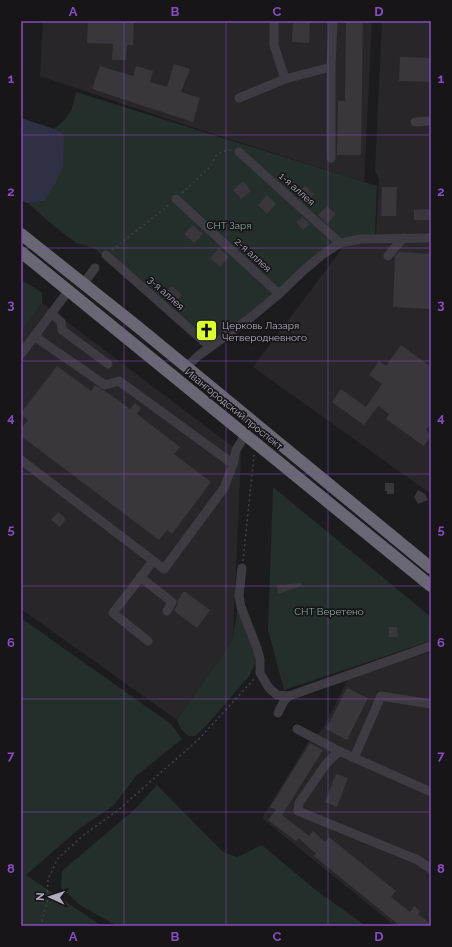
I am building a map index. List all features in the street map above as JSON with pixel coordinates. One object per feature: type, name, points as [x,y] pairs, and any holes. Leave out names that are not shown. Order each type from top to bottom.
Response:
[{"type":"highway","name":"Ивангородский проспект","points":[[21,234],[84,283],[431,568]]},
{"type":"highway","name":"Ивангородский проспект","points":[[21,252],[431,586]]},
{"type":"street","points":[[274,21],[274,46],[285,79]]},
{"type":"street","points":[[331,158],[331,67],[333,21]]},
{"type":"street","points":[[239,98],[285,79],[331,67]]},
{"type":"street","points":[[415,122],[431,120]]},
{"type":"street","name":"1-я аллея","points":[[239,152],[340,243]]},
{"type":"street","name":"2-я аллея","points":[[176,199],[280,294]]},
{"type":"street","points":[[388,256],[403,238]]},
{"type":"street","points":[[186,367],[198,356],[280,294],[304,270],[322,255],[340,243],[361,239],[431,238]]},
{"type":"street","name":"3-я аллея","points":[[106,255],[210,347]]},
{"type":"street","points":[[84,283],[95,268]]},
{"type":"street","points":[[21,354],[69,290]]},
{"type":"street","points":[[51,313],[61,322],[62,330],[108,364]]},
{"type":"street","points":[[34,336],[105,385],[119,381],[233,464]]},
{"type":"street","points":[[21,460],[164,569],[224,488],[233,464],[236,450],[246,434]]},
{"type":"street","points":[[148,641],[113,613],[153,561]]},
{"type":"street","points":[[242,568],[239,596],[241,607],[257,648],[260,659],[260,673],[269,688],[277,695],[289,696],[431,646]]},
{"type":"street","points":[[140,577],[172,602],[167,611]]},
{"type":"street","points":[[278,713],[289,696]]},
{"type":"street","points":[[354,758],[381,696],[431,704]]},
{"type":"street","points":[[297,730],[339,752],[431,792]]},
{"type":"street","points":[[339,752],[326,764],[299,802],[298,811],[418,860],[431,869]]},
{"type":"path","points":[[242,568],[254,454]]},
{"type":"path","points":[[40,926],[47,901],[48,879],[58,858],[85,834],[118,811],[199,739],[260,673]]},
{"type":"shaded area","points":[[43,21],[372,21],[364,182],[40,76]]},
{"type":"shaded area","points":[[382,21],[431,21],[431,234],[376,234],[379,179],[375,171]]},
{"type":"shaded area","points":[[431,241],[431,494],[253,367],[347,242]]},
{"type":"shaded area","points":[[42,303],[241,453],[233,639],[177,720],[21,609],[21,332]]},
{"type":"shaded area","points":[[431,652],[431,926],[395,926],[262,818],[309,741],[323,729],[349,677]]},
{"type":"green space","name":"СНТ Заря","points":[[76,92],[377,186],[375,234],[340,240],[241,321],[205,348],[94,248],[76,243],[28,203],[44,201],[64,134],[54,129],[64,121],[70,113]]},
{"type":"green space","points":[[21,279],[42,293],[42,303],[21,332]]},
{"type":"green space","name":"СНТ Веретено","points":[[273,487],[431,617],[431,641],[284,690],[268,630]]},
{"type":"green space","points":[[238,604],[255,654],[255,663],[250,675],[206,726],[195,736],[188,736],[181,729],[177,720],[233,639]]},
{"type":"green space","points":[[21,618],[171,724],[182,739],[136,776],[113,806],[79,829],[26,875],[102,926],[21,926]]},
{"type":"green space","points":[[157,785],[223,852],[237,857],[262,845],[317,891],[366,926],[117,926],[80,905],[61,888],[62,871],[134,810]]},
{"type":"water","points":[[21,118],[64,134],[63,167],[55,184],[44,201],[27,203],[21,200]]},
{"type":"building","points":[[88,21],[134,21],[133,45],[127,45],[126,60],[112,60],[113,44],[87,43]]},
{"type":"building","points":[[293,21],[310,21],[309,43],[292,42]]},
{"type":"building","points":[[346,21],[363,21],[361,155],[337,155],[338,101],[345,101]]},
{"type":"building","points":[[400,57],[431,58],[431,82],[399,81]]},
{"type":"building","points":[[174,64],[190,69],[181,92],[200,98],[193,122],[92,89],[100,66],[133,76],[136,66],[153,71],[150,82],[167,87]]},
{"type":"building","points":[[243,181],[251,191],[241,199],[233,190]]},
{"type":"building","points":[[305,186],[314,194],[305,204],[296,195]]},
{"type":"building","points":[[382,187],[397,187],[396,216],[381,216]]},
{"type":"building","points":[[267,195],[276,204],[267,214],[258,205]]},
{"type":"building","points":[[327,206],[336,214],[327,224],[318,215]]},
{"type":"building","points":[[431,209],[431,220],[414,220],[414,210]]},
{"type":"building","points":[[302,217],[310,224],[303,230],[296,222]]},
{"type":"building","points":[[193,225],[203,234],[194,243],[184,234]]},
{"type":"building","points":[[219,248],[229,257],[220,267],[210,258]]},
{"type":"building","points":[[399,252],[431,254],[431,309],[393,307],[395,257]]},
{"type":"building","points":[[172,286],[182,295],[173,304],[163,295]]},
{"type":"building","name":"Церковь Лазаря Четверодневного","points":[[205,321],[216,334],[210,339],[197,327]]},
{"type":"building","points":[[401,345],[431,367],[431,422],[426,430],[431,434],[431,436],[424,446],[386,419],[389,414],[378,406],[364,425],[332,402],[341,389],[366,407],[382,384],[369,375],[379,361],[386,366]]},
{"type":"building","points":[[57,366],[91,391],[95,385],[130,409],[135,403],[141,408],[137,414],[180,447],[174,454],[211,482],[172,534],[167,530],[159,540],[21,436],[21,429],[28,420],[21,415],[21,413]]},
{"type":"building","points":[[385,483],[394,483],[394,494],[387,494],[387,491],[385,491]]},
{"type":"building","points":[[418,490],[425,494],[428,500],[418,504],[414,497]]},
{"type":"building","points":[[58,512],[66,519],[60,527],[51,520]]},
{"type":"building","points":[[301,583],[301,586],[278,594],[277,585]]},
{"type":"building","points":[[184,591],[210,610],[197,628],[174,611],[178,600]]},
{"type":"building","points":[[389,627],[397,627],[398,637],[389,637]]},
{"type":"building","points":[[347,688],[368,698],[347,740],[326,729]]},
{"type":"building","points":[[310,743],[323,750],[282,815],[309,836],[313,831],[325,842],[329,837],[396,891],[391,897],[410,912],[414,906],[420,911],[418,914],[431,924],[431,926],[400,926],[314,856],[316,854],[299,838],[296,841],[268,820],[276,810],[270,807]]},
{"type":"building","points":[[336,774],[348,778],[337,807],[325,802]]},
{"type":"place","name":"Церковь Лазаря Четверодневного","points":[[207,331]]}]
